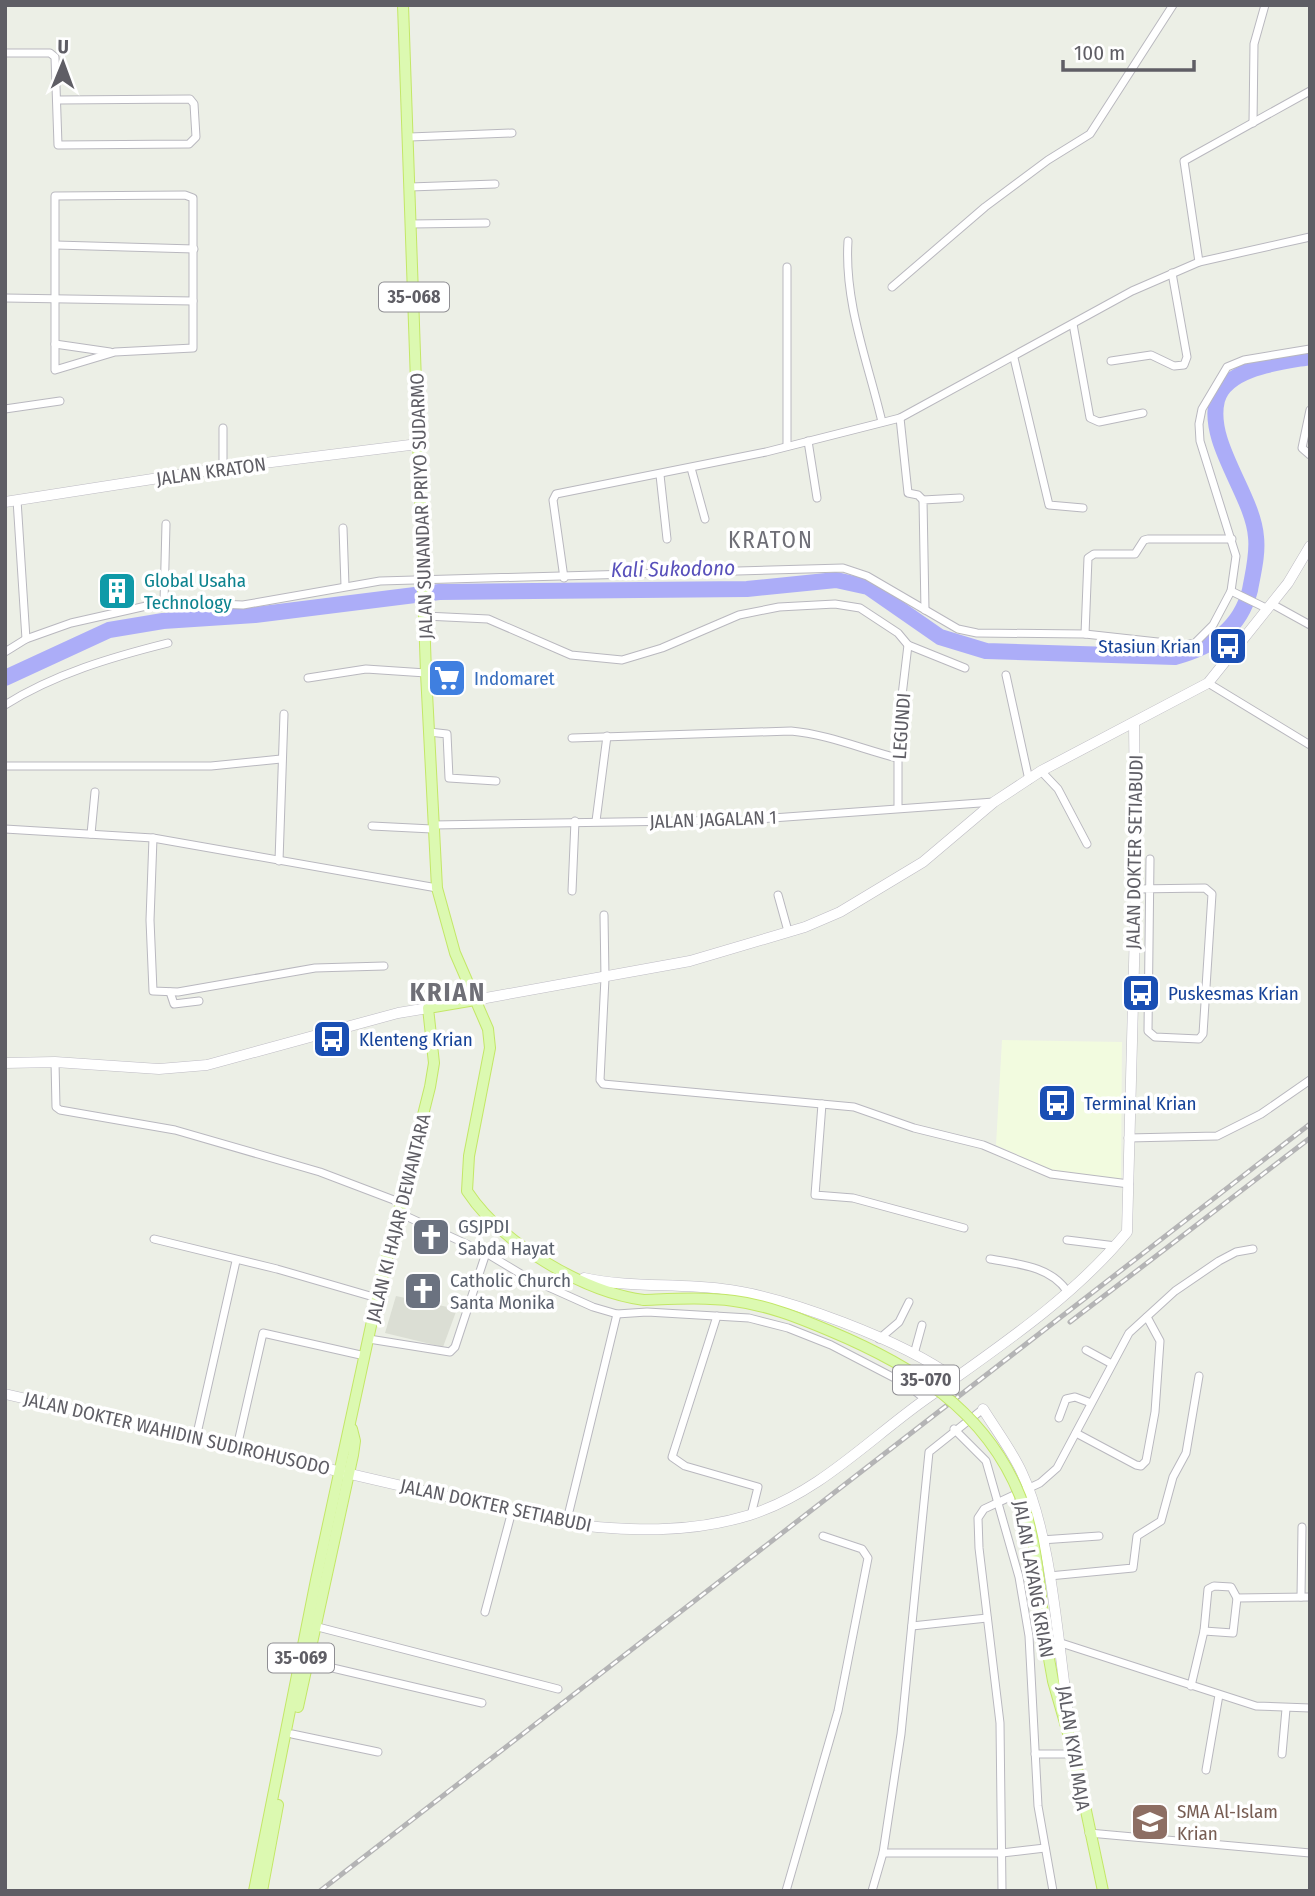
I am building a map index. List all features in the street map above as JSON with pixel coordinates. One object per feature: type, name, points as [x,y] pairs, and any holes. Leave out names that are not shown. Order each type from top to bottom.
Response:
[{"type":"main road","name":"JALAN SUNANDAR PRIYO SUDARMO","points":[[403,5],[410,138],[432,827],[437,888],[448,934],[475,1000]]},
{"type":"main road","name":"JALAN KRATON","points":[[5,502],[223,468],[418,444]]},
{"type":"main road","points":[[5,1063],[55,1062],[159,1069],[207,1065],[398,1013],[690,961],[840,912],[923,862],[994,803],[1041,771],[1208,683],[1270,606],[1310,546]]},
{"type":"main road","name":"JALAN DOKTER SETIABUDI","points":[[345,1471],[566,1524],[636,1531],[684,1530],[751,1515],[797,1495],[827,1477],[1039,1317],[1116,1246],[1127,1232],[1129,1184],[1136,889],[1134,723]]},
{"type":"main road","name":"35-070","points":[[475,1000],[488,1029],[490,1053],[469,1156],[467,1191],[486,1216],[545,1261]]},
{"type":"main road","name":"JALAN KI HAJAR DEWANTARA","points":[[254,1891],[316,1580],[355,1441],[351,1426],[377,1298],[432,1075],[432,1027],[428,1008]]},
{"type":"main road","points":[[545,1261],[582,1278],[599,1282],[721,1289],[796,1305],[914,1354],[950,1382]]},
{"type":"main road","name":"JALAN LAYANG KRIAN","points":[[545,1261],[577,1281],[600,1290],[644,1300],[734,1301],[781,1312],[872,1348],[939,1388],[984,1436],[1007,1469],[1021,1498],[1051,1642],[1052,1681],[1072,1754]]},
{"type":"main road","name":"JALAN DOKTER WAHIDIN SUDIROHUSODO","points":[[5,1394],[345,1471]]},
{"type":"main road","points":[[983,1409],[1022,1472],[1049,1576],[1051,1642]]},
{"type":"main road","name":"JALAN KI HAJAR DEWANTARA","points":[[262,1891],[345,1471]]},
{"type":"main road","name":"JALAN KYAI MAJA","points":[[1072,1754],[1103,1891]]},
{"type":"street","points":[[892,287],[985,207],[1048,160],[1090,134],[1173,5]]},
{"type":"street","points":[[1253,123],[1254,44],[1264,5]]},
{"type":"street","points":[[5,53],[50,53],[55,57],[59,100],[58,145],[189,144],[196,137],[194,104],[190,99],[59,100]]},
{"type":"street","points":[[1199,262],[1184,161],[1310,92]]},
{"type":"street","points":[[410,138],[512,133]]},
{"type":"street","points":[[410,187],[495,184]]},
{"type":"street","points":[[55,344],[115,352],[191,349],[195,344],[193,198],[184,195],[57,195],[55,298],[55,344],[56,370],[115,352]]},
{"type":"street","points":[[411,223],[486,223]]},
{"type":"street","points":[[564,578],[554,496],[660,475],[900,418],[1014,358],[1132,290],[1199,262],[1310,237]]},
{"type":"street","points":[[848,241],[846,266],[854,313],[882,422]]},
{"type":"street","points":[[56,245],[194,249]]},
{"type":"street","points":[[787,267],[787,446]]},
{"type":"street","points":[[1111,361],[1152,355],[1174,366],[1184,365],[1187,357],[1172,273]]},
{"type":"street","points":[[5,298],[193,301]]},
{"type":"street","points":[[1073,324],[1090,418],[1099,422],[1143,413]]},
{"type":"street","points":[[5,652],[26,639],[71,623],[164,602],[243,605],[345,586],[843,568],[867,576],[958,629],[977,633],[1085,634],[1185,645],[1195,643],[1213,625],[1233,592],[1236,556],[1200,441],[1202,409],[1227,368],[1244,360],[1310,349]]},
{"type":"street","points":[[1014,358],[1049,505],[1083,508]]},
{"type":"street","points":[[5,409],[60,401]]},
{"type":"street","points":[[1310,410],[1302,448],[1310,455]]},
{"type":"street","points":[[900,418],[908,493],[918,495],[923,500],[925,610]]},
{"type":"street","points":[[223,428],[223,468]]},
{"type":"street","points":[[808,441],[817,498]]},
{"type":"street","points":[[691,468],[705,519]]},
{"type":"street","points":[[660,475],[667,539]]},
{"type":"street","points":[[923,500],[960,498]]},
{"type":"street","points":[[17,500],[26,639]]},
{"type":"street","points":[[164,602],[166,524]]},
{"type":"street","points":[[343,528],[345,586]]},
{"type":"street","points":[[1085,634],[1088,558],[1094,554],[1135,554],[1144,540],[1148,539],[1232,539]]},
{"type":"street","points":[[1233,592],[1310,625]]},
{"type":"street","points":[[425,613],[488,619],[572,655],[622,660],[662,648],[739,615],[779,607],[835,604],[860,608],[898,633],[908,645],[965,668]]},
{"type":"street","points":[[5,705],[63,676],[127,653],[168,643]]},
{"type":"street","name":"LEGUNDI","points":[[898,807],[897,758],[908,645]]},
{"type":"street","points":[[308,678],[366,669],[426,673]]},
{"type":"street","points":[[1006,675],[1029,780]]},
{"type":"street","points":[[1208,683],[1310,745]]},
{"type":"street","points":[[279,861],[284,714]]},
{"type":"street","points":[[572,738],[701,736],[791,731],[819,735],[897,758]]},
{"type":"street","points":[[429,732],[447,734],[449,778],[496,781]]},
{"type":"street","points":[[596,821],[607,736]]},
{"type":"street","points":[[7,766],[198,767],[281,759]]},
{"type":"street","points":[[1041,771],[1058,789],[1087,844]]},
{"type":"street","points":[[92,834],[95,792]]},
{"type":"street","name":"JALAN JAGALAN 1","points":[[372,826],[743,820],[898,807],[994,803]]},
{"type":"street","points":[[572,891],[575,821]]},
{"type":"street","points":[[5,829],[153,838],[437,888]]},
{"type":"street","points":[[153,838],[150,920],[152,989],[171,997],[315,968],[384,965]]},
{"type":"street","points":[[1136,889],[1150,889],[1205,888],[1212,894],[1203,1034],[1199,1039],[1155,1037],[1149,1031],[1150,889],[1150,859]]},
{"type":"street","points":[[778,895],[788,931]]},
{"type":"street","points":[[604,915],[605,978],[600,1080],[603,1084],[854,1107],[914,1128],[983,1145],[1051,1174],[1129,1184]]},
{"type":"street","points":[[171,997],[174,1004],[199,1001]]},
{"type":"street","points":[[55,1062],[55,1107],[60,1110],[175,1130],[320,1172],[398,1207],[526,1277],[617,1314],[647,1312],[790,1323],[906,1384],[927,1399]]},
{"type":"street","points":[[1128,1138],[1217,1136],[1261,1114],[1310,1080]]},
{"type":"street","points":[[822,1104],[815,1195],[853,1198],[964,1228]]},
{"type":"street","points":[[154,1239],[277,1269],[377,1298]]},
{"type":"street","points":[[1067,1240],[1116,1246]]},
{"type":"street","points":[[1002,1891],[1000,1723],[978,1518],[984,1508],[1025,1491],[1057,1468],[1110,1363],[1129,1333],[1175,1291],[1219,1261],[1236,1252],[1253,1249]]},
{"type":"street","points":[[369,1339],[444,1353],[453,1350],[486,1253]]},
{"type":"street","points":[[990,1259],[1033,1266],[1059,1279],[1067,1291]]},
{"type":"street","points":[[196,1438],[236,1261]]},
{"type":"street","points":[[879,1339],[899,1322],[909,1302]]},
{"type":"street","points":[[790,1323],[796,1305]]},
{"type":"street","points":[[566,1524],[617,1314]]},
{"type":"street","points":[[717,1316],[672,1457],[685,1466],[754,1484],[759,1492],[751,1515]]},
{"type":"street","points":[[1076,1433],[1136,1465],[1141,1466],[1146,1461],[1155,1412],[1160,1341],[1147,1317]]},
{"type":"street","points":[[914,1354],[922,1325]]},
{"type":"street","points":[[237,1447],[262,1333],[365,1356]]},
{"type":"street","points":[[1086,1350],[1110,1363]]},
{"type":"street","points":[[1049,1576],[1133,1568],[1137,1536],[1161,1521],[1172,1480],[1186,1453],[1199,1376]]},
{"type":"street","points":[[1059,1418],[1066,1399],[1076,1397],[1091,1403]]},
{"type":"street","points":[[872,1891],[883,1853],[901,1734],[929,1452],[983,1409]]},
{"type":"street","points":[[956,1428],[986,1461],[1019,1577],[1029,1636],[1045,1848],[1053,1891]]},
{"type":"street","points":[[485,1612],[512,1511]]},
{"type":"street","points":[[1301,1597],[1306,1558],[1302,1527]]},
{"type":"street","points":[[786,1891],[838,1712],[868,1558],[862,1549],[823,1536]]},
{"type":"street","points":[[1041,1540],[1099,1536]]},
{"type":"street","points":[[1191,1686],[1204,1632],[1210,1587],[1231,1587],[1237,1598],[1233,1633],[1204,1632]]},
{"type":"street","points":[[1237,1598],[1310,1597]]},
{"type":"street","points":[[912,1626],[987,1618]]},
{"type":"street","points":[[314,1626],[558,1689]]},
{"type":"street","points":[[1051,1642],[1256,1706],[1310,1708]]},
{"type":"street","points":[[307,1662],[482,1703]]},
{"type":"street","points":[[1206,1770],[1219,1695]]},
{"type":"street","points":[[1282,1754],[1286,1709]]},
{"type":"street","points":[[292,1734],[378,1752]]},
{"type":"street","points":[[1038,1754],[1072,1754]]},
{"type":"street","points":[[1088,1833],[1310,1853]]},
{"type":"street","points":[[883,1853],[1002,1853],[1045,1848]]},
{"type":"shaded area","name":"Terminal Krian","points":[[1002,1040],[1122,1042],[1121,1184],[1070,1178],[996,1145]]},
{"type":"shaded area","points":[[396,1296],[457,1309],[443,1347],[385,1333]]},
{"type":"waterway","name":"Kali Sukodono","points":[[5,678],[109,630],[163,621],[255,615],[439,592],[747,589],[836,580],[868,587],[940,637],[986,651],[1175,657],[1201,648],[1232,626],[1245,604],[1255,564],[1256,537],[1253,521],[1218,434],[1215,417],[1217,400],[1222,389],[1243,373],[1271,364],[1310,357]]},
{"type":"railway","points":[[320,1891],[1310,1124]]},
{"type":"railway","points":[[1070,1322],[1310,1138]]},
{"type":"place","name":"Global Usaha Technology","points":[[117,591]]},
{"type":"place","name":"Stasiun Krian","points":[[1228,646]]},
{"type":"place","name":"Indomaret","points":[[447,678]]},
{"type":"place","name":"Puskesmas Krian","points":[[1141,993]]},
{"type":"place","name":"Klenteng Krian","points":[[332,1039]]},
{"type":"place","name":"Terminal Krian","points":[[1057,1103]]},
{"type":"place","name":"GSJPDI Sabda Hayat","points":[[431,1237]]},
{"type":"place","name":"Catholic Church Santa Monika","points":[[423,1291]]},
{"type":"place","name":"SMA Al-Islam Krian","points":[[1150,1822]]},
{"type":"district","name":"KRATON","points":[[771,540]]},
{"type":"district","name":"KRIAN","points":[[448,992]]}]
